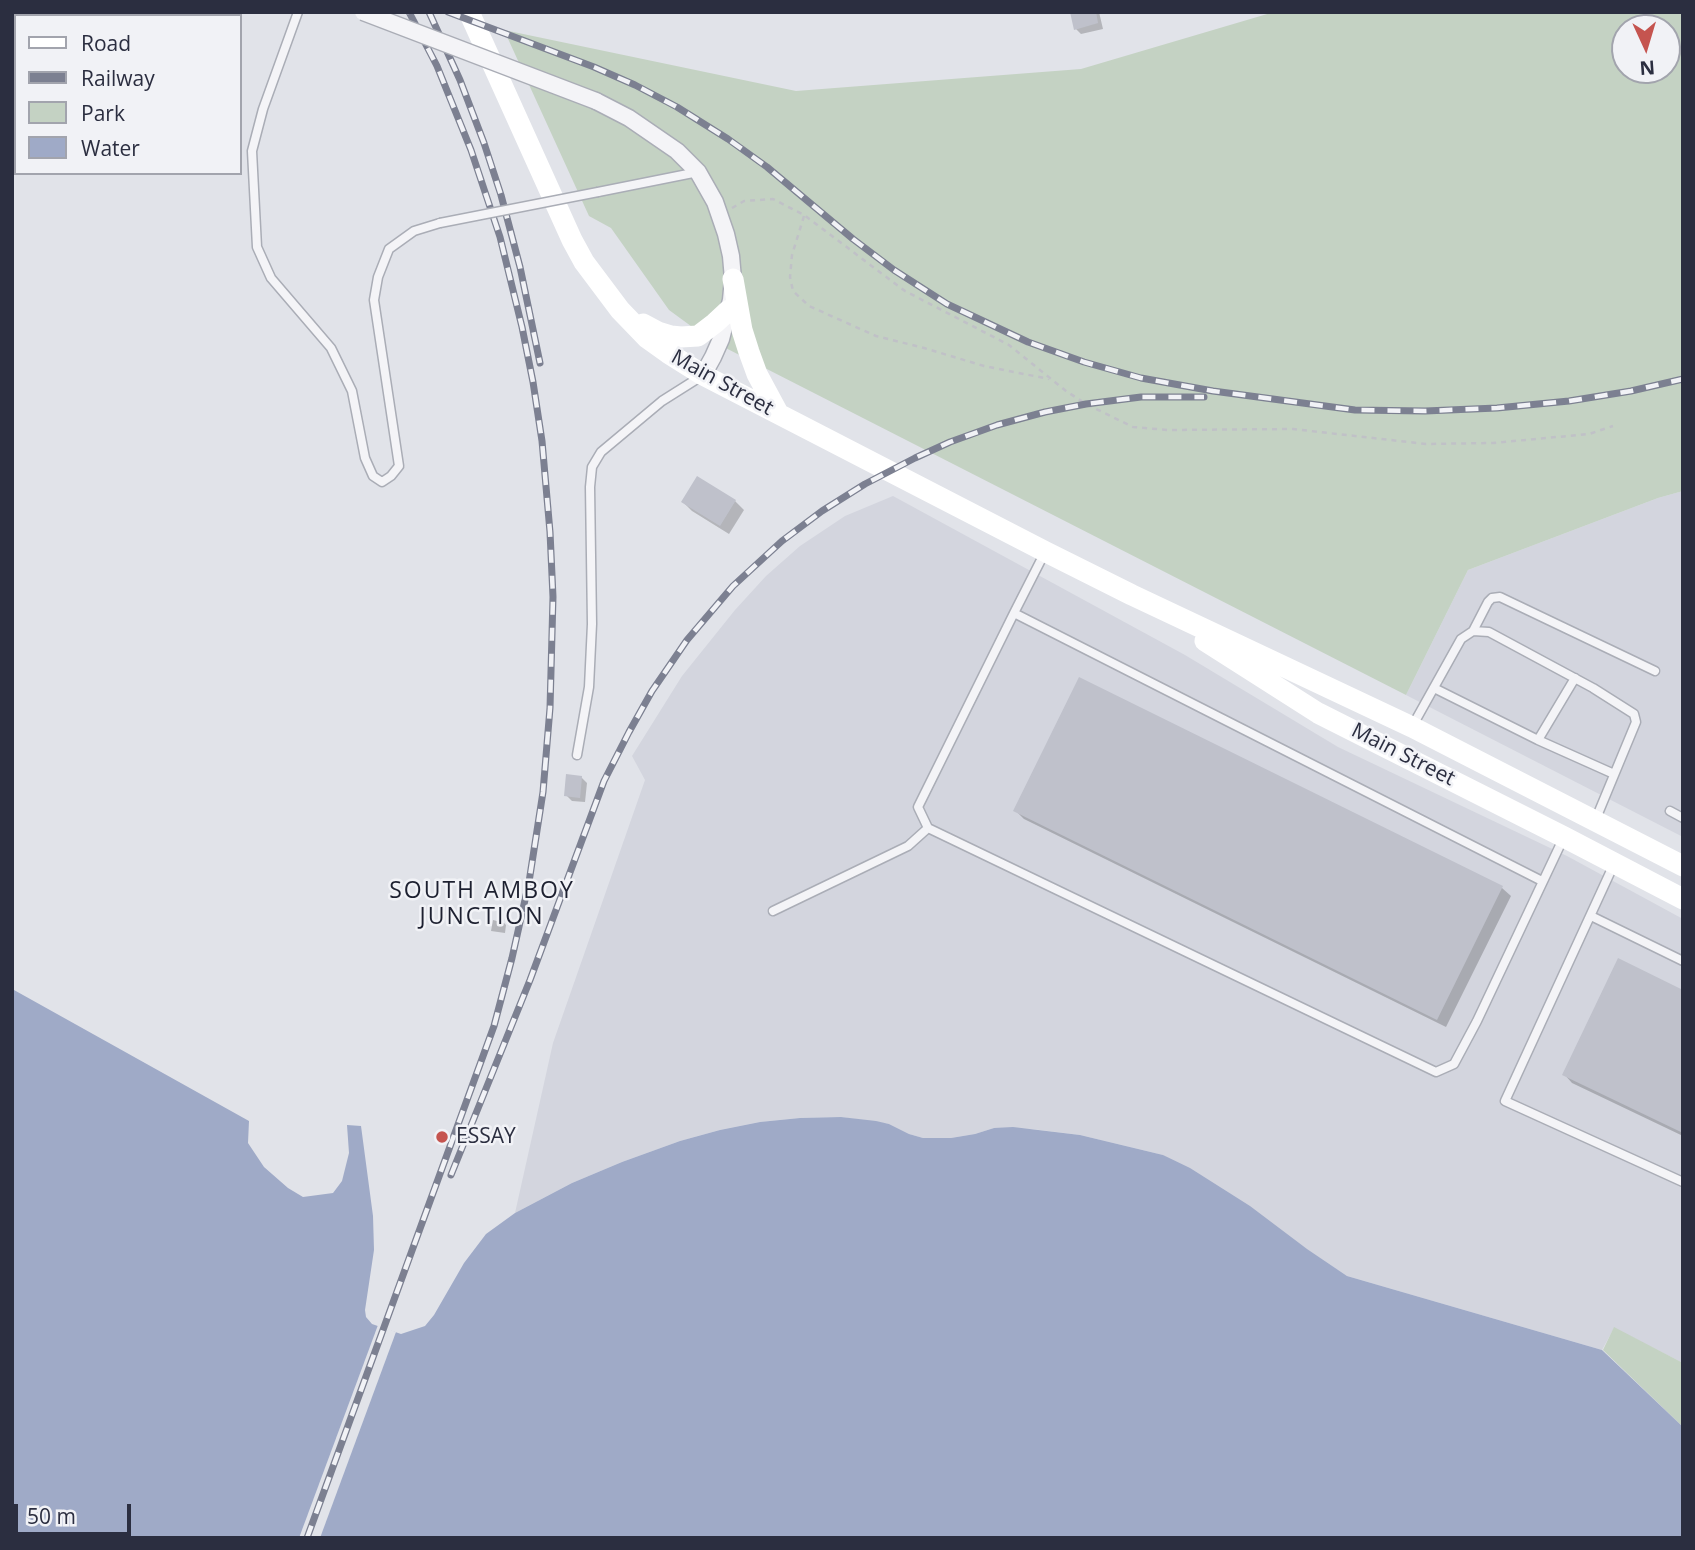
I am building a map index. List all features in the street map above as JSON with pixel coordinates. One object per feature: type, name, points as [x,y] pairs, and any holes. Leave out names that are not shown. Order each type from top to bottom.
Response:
[{"type":"main road","name":"Main Street","points":[[470,12],[572,240],[584,262],[620,310],[647,338],[703,375],[1046,552],[1412,727],[1683,866]]},
{"type":"main road","points":[[733,279],[742,330],[749,352],[757,374],[778,413]]},
{"type":"main road","points":[[620,310],[658,332],[681,337],[698,336],[729,310]]},
{"type":"main road","name":"Main Street","points":[[1132,595],[1318,713],[1683,900]]},
{"type":"street","points":[[363,12],[596,101],[651,132],[677,151],[698,172],[719,214],[729,245],[733,279],[729,310],[721,339],[703,375]]},
{"type":"lane","points":[[298,12],[263,109],[252,151],[257,247],[271,278],[331,348],[352,391],[365,458],[373,476],[382,482],[399,466],[374,300],[378,277],[389,249],[414,231],[440,223],[698,172]]},
{"type":"lane","points":[[577,755],[589,687],[592,624],[592,467],[601,452],[662,401],[703,375]]},
{"type":"lane","points":[[1046,552],[918,807],[928,828],[1436,1072],[1454,1064],[1564,837]]},
{"type":"lane","points":[[1412,727],[1461,639],[1473,631],[1492,598],[1500,597],[1655,671]]},
{"type":"lane","points":[[1014,613],[1542,881]]},
{"type":"lane","points":[[1473,631],[1489,632],[1575,678],[1634,714],[1636,722],[1595,821]]},
{"type":"lane","points":[[1538,740],[1575,678]]},
{"type":"lane","points":[[1434,688],[1614,774]]},
{"type":"lane","points":[[1670,811],[1683,818]]},
{"type":"lane","points":[[774,911],[908,846],[928,828]]},
{"type":"lane","points":[[1614,864],[1505,1101],[1683,1182]]},
{"type":"lane","points":[[1591,916],[1683,961]]},
{"type":"path","points":[[719,214],[744,201],[773,199],[804,215],[905,291],[1009,345],[1066,391],[1099,411],[1133,426],[1157,429],[1293,429],[1426,444],[1480,443],[1590,434],[1613,426]]},
{"type":"path","points":[[804,215],[792,256],[790,277],[793,291],[809,306],[876,336],[984,366],[1052,379]]},
{"type":"shaded area","points":[[1683,491],[1683,837],[1406,695],[1468,570]]},
{"type":"shaded area","points":[[893,496],[1185,655],[1338,747],[1567,856],[1683,919],[1683,1363],[1614,1328],[1602,1350],[1347,1276],[1163,1155],[1080,1135],[994,1128],[951,1138],[923,1138],[889,1124],[841,1117],[760,1122],[680,1141],[622,1162],[572,1183],[515,1213],[553,1043],[645,780],[632,756],[682,676],[766,576],[800,546],[845,516]]},
{"type":"green space","points":[[1274,12],[1683,12],[1683,491],[1468,570],[1406,695],[710,340],[669,310],[611,228],[589,216],[504,30],[796,91],[1081,69]]},
{"type":"green space","points":[[1614,1327],[1683,1363],[1683,1427],[1603,1350]]},
{"type":"water","points":[[14,990],[249,1121],[248,1143],[264,1167],[303,1197],[333,1193],[342,1181],[349,1153],[347,1125],[361,1126],[373,1216],[374,1250],[366,1317],[372,1324],[401,1334],[425,1326],[464,1263],[486,1234],[515,1213],[572,1183],[680,1141],[760,1122],[841,1117],[889,1124],[923,1138],[951,1138],[994,1128],[1013,1127],[1080,1135],[1163,1155],[1190,1168],[1250,1206],[1347,1276],[1602,1350],[1683,1427],[1683,1538],[12,1538]]},
{"type":"pier","points":[[378,1325],[396,1332],[320,1538],[299,1538]]},
{"type":"building","points":[[1070,12],[1096,12],[1098,23],[1074,30]]},
{"type":"building","points":[[697,476],[736,500],[720,526],[681,502]]},
{"type":"building","points":[[1079,677],[1503,886],[1437,1020],[1013,811]]},
{"type":"building","points":[[566,774],[582,776],[580,798],[564,796]]},
{"type":"building","points":[[1618,958],[1683,990],[1683,1133],[1562,1075]]},
{"type":"railway","points":[[307,1538],[494,1026],[529,882],[543,792],[550,708],[553,597],[550,532],[542,441],[522,327],[500,237],[471,150],[437,66],[409,12]]},
{"type":"railway","points":[[429,12],[460,80],[501,195],[520,267],[540,363]]},
{"type":"railway","points":[[448,12],[594,67],[677,107],[767,167],[853,239],[894,270],[947,304],[1028,342],[1084,362],[1141,378],[1213,391],[1355,410],[1497,408],[1569,401],[1683,379]]},
{"type":"railway","points":[[451,1175],[530,980],[604,781],[652,691],[687,640],[733,586],[782,541],[822,511],[865,484],[950,442],[997,425],[1086,404],[1141,397],[1204,397]]},
{"type":"place","name":"ESSAY","points":[[442,1137]]},
{"type":"district","name":"SOUTH AMBOY JUNCTION","points":[[482,904]]}]
